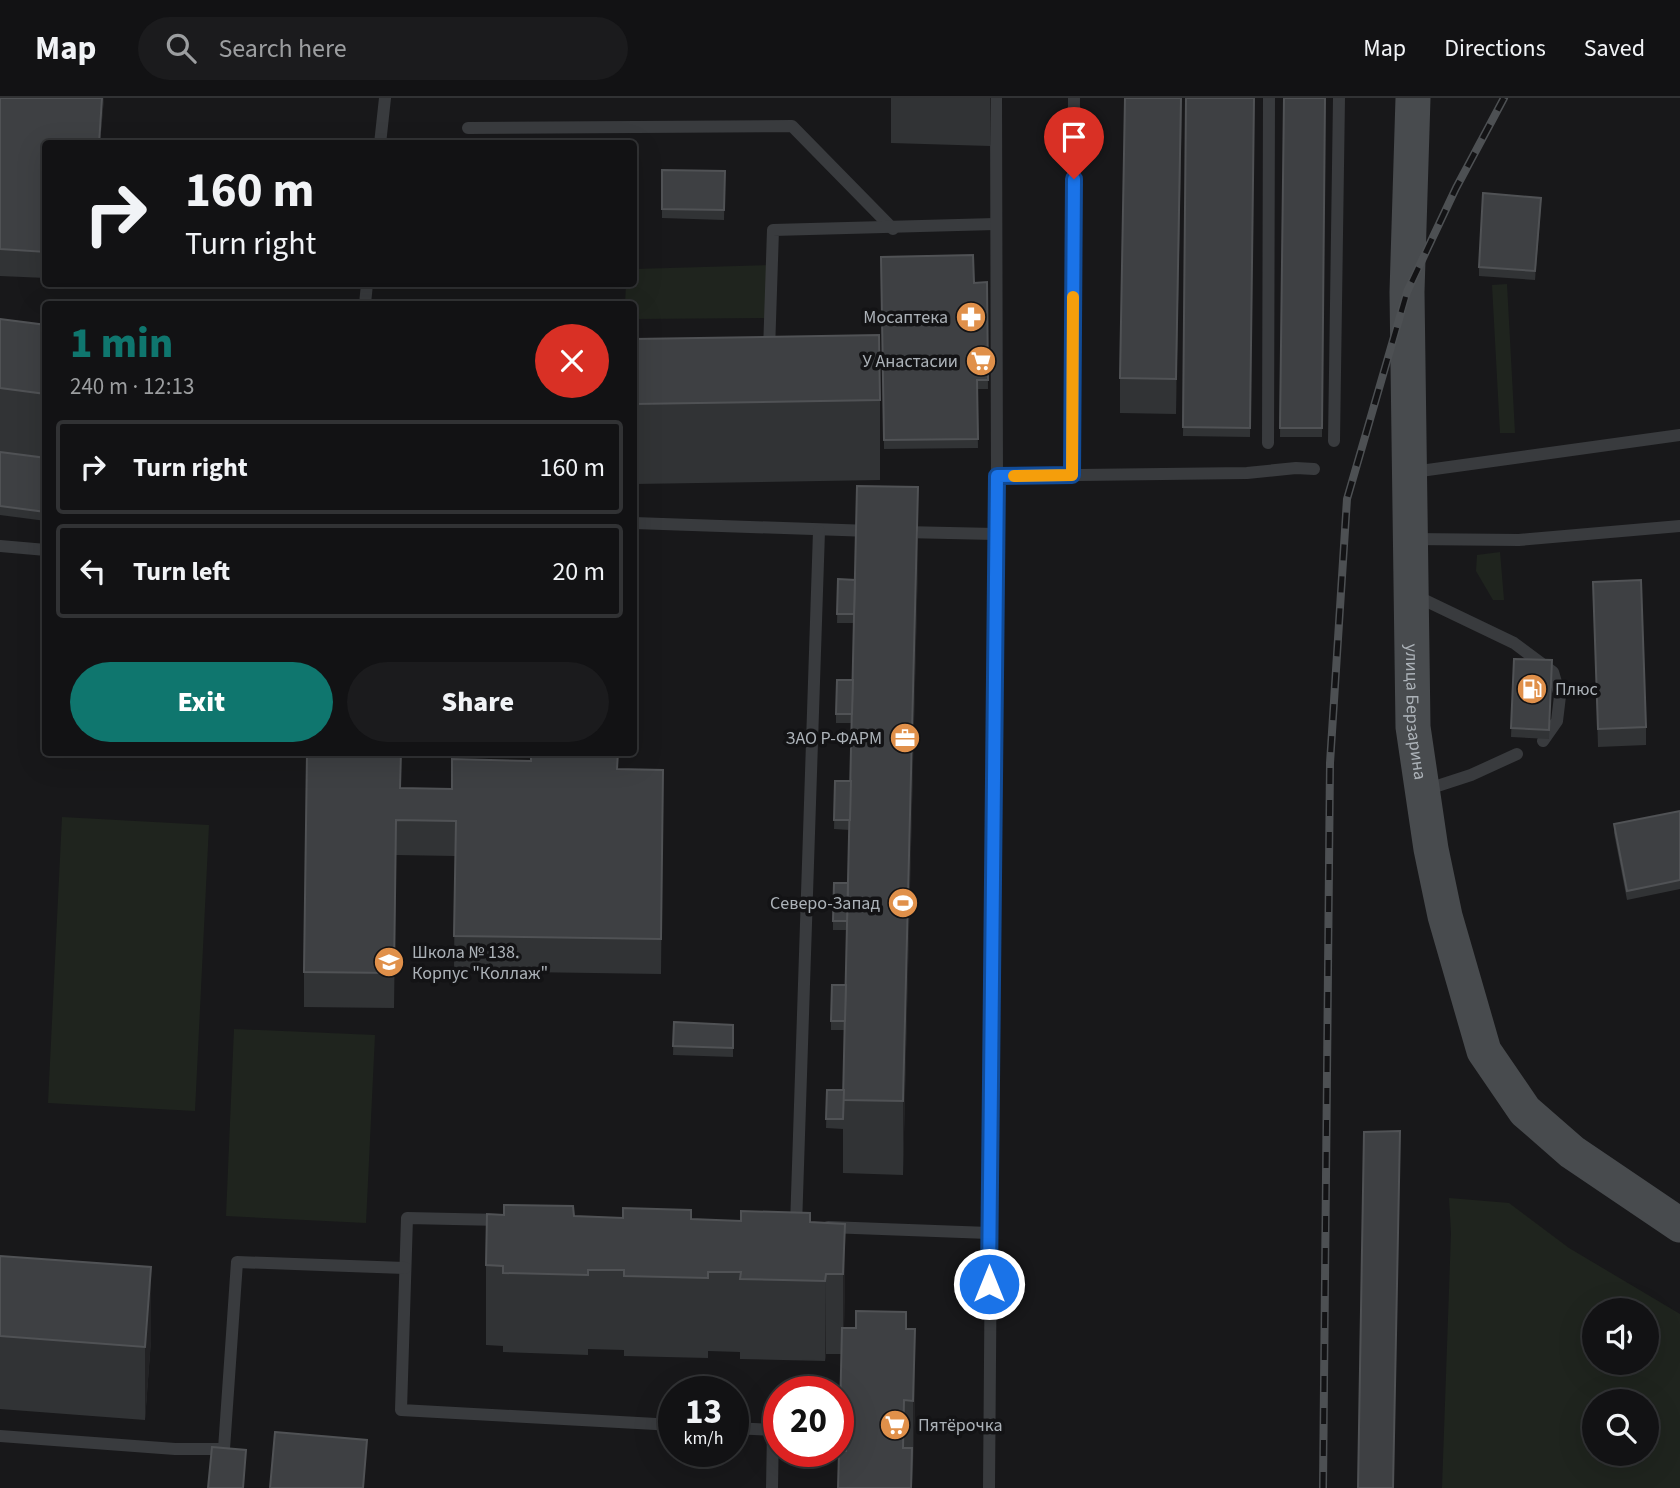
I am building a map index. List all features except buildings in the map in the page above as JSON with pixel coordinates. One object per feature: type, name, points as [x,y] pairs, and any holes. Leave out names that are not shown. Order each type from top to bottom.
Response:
[{"type":"street","name":"улица Берзарина","points":[[1413,98],[1406,292],[1413,727],[1421,791],[1445,916],[1484,1051],[1525,1111],[1572,1152],[1680,1225]]},
{"type":"lane","points":[[380,140],[385,98]]},
{"type":"lane","points":[[989,1488],[997,476],[996,98]]},
{"type":"lane","points":[[1072,475],[1074,98]]},
{"type":"lane","points":[[1268,443],[1269,98]]},
{"type":"lane","points":[[1334,441],[1339,98]]},
{"type":"lane","points":[[468,128],[792,126],[893,229]]},
{"type":"lane","points":[[769,367],[773,230],[893,229],[995,224]]},
{"type":"lane","points":[[1408,473],[1680,435]]},
{"type":"lane","points":[[997,476],[1247,473],[1314,469]]},
{"type":"lane","points":[[637,523],[819,531],[995,534]]},
{"type":"lane","points":[[1409,539],[1519,540],[1680,526]]},
{"type":"lane","points":[[819,531],[791,1226],[989,1233]]},
{"type":"lane","points":[[0,546],[42,550]]},
{"type":"lane","points":[[1409,592],[1514,643],[1553,672],[1560,696],[1557,721],[1543,741]]},
{"type":"lane","points":[[1421,791],[1471,775],[1517,754]]},
{"type":"lane","points":[[513,1220],[407,1218],[401,1410],[658,1424]]},
{"type":"lane","points":[[0,1436],[175,1449],[224,1449],[237,1262],[405,1268]]},
{"type":"lane","points":[[749,1429],[773,1430],[772,1488]]},
{"type":"shaded area","points":[[772,265],[770,318],[637,319],[637,301],[625,301],[626,287],[637,287],[637,269]]},
{"type":"shaded area","points":[[1507,284],[1515,433],[1500,433],[1492,285]]},
{"type":"shaded area","points":[[1500,552],[1504,600],[1493,600],[1476,571],[1477,555]]},
{"type":"shaded area","points":[[62,817],[209,825],[195,1111],[48,1103]]},
{"type":"shaded area","points":[[234,1029],[375,1035],[366,1223],[226,1216]]},
{"type":"shaded area","points":[[1449,1198],[1509,1203],[1569,1248],[1653,1298],[1582,1298],[1582,1375],[1659,1375],[1659,1302],[1680,1314],[1680,1488],[1442,1488],[1451,1233]]},
{"type":"railway","points":[[1323,1488],[1330,763],[1347,499],[1407,292],[1456,188],[1504,98]]},
{"type":"slow traffic","points":[[1014,476],[1072,475],[1073,297]]},
{"type":"place","name":"Мосаптека","points":[[971,317]]},
{"type":"place","name":"У Анастасии","points":[[981,361]]},
{"type":"place","name":"Плюс","points":[[1532,689]]},
{"type":"place","name":"ЗАО Р-ФАРМ","points":[[905,738]]},
{"type":"place","name":"Северо-Запад","points":[[903,903]]},
{"type":"place","name":"Школа № 138. Корпус \"Коллаж\"","points":[[389,962]]},
{"type":"place","name":"Пятёрочка","points":[[895,1425]]},
{"type":"route","points":[[989,1284],[997,476],[1072,475],[1074,179]]}]
